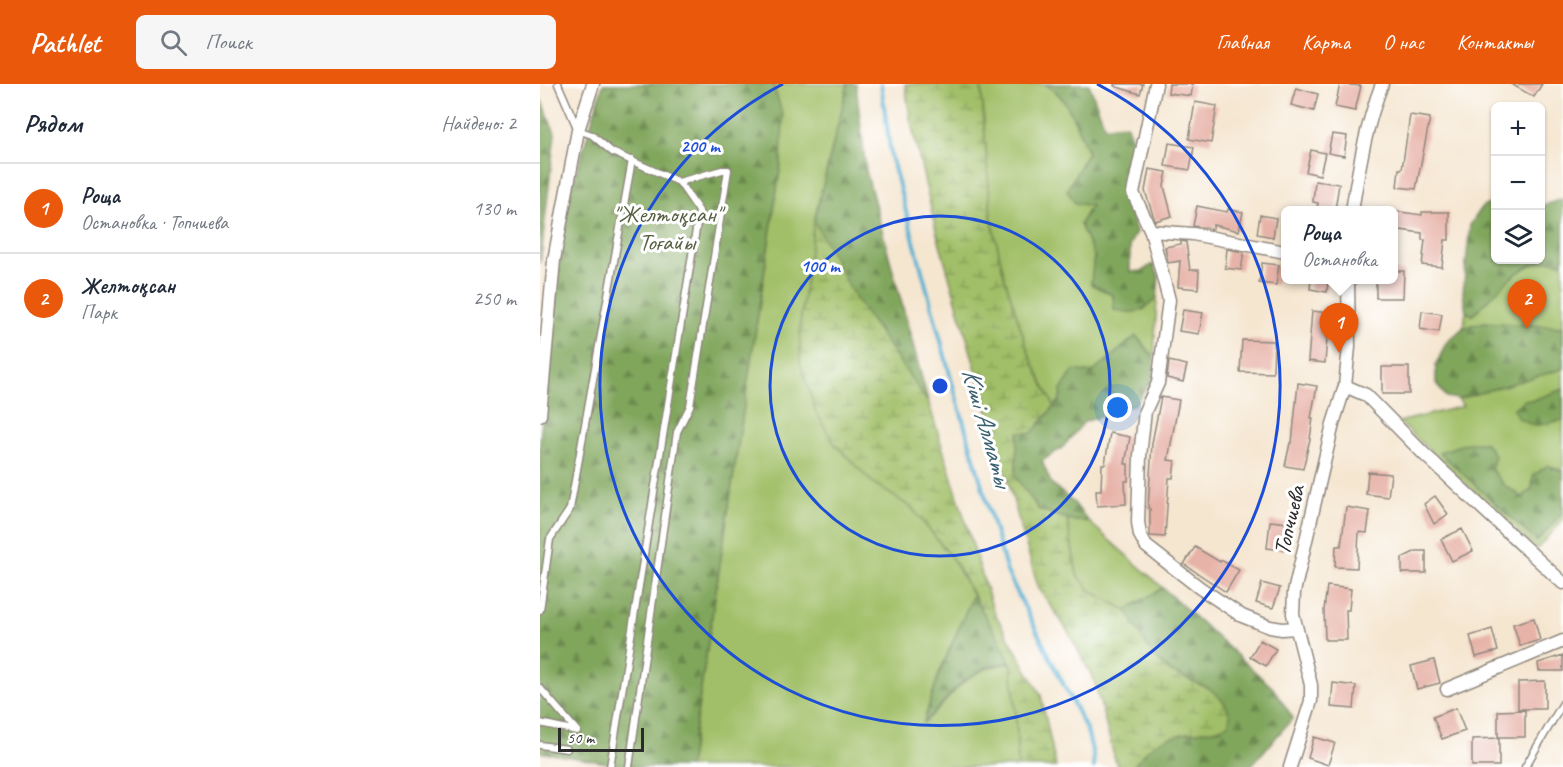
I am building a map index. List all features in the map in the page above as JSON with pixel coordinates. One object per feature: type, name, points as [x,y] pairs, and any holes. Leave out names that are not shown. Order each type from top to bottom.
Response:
[{"type":"street","points":[[540,415],[554,260],[578,130],[593,84]]},
{"type":"street","points":[[1156,84],[1132,193],[1150,231],[1169,300],[1158,382],[1145,411],[1140,456],[1138,522],[1140,535],[1146,546],[1200,588],[1242,616],[1270,627],[1296,628]]},
{"type":"street","points":[[1353,206],[1362,147],[1382,84]]},
{"type":"street","points":[[1150,231],[1193,234],[1281,251]]},
{"type":"street","name":"Топчиева","points":[[1290,767],[1311,701],[1311,685],[1293,614],[1294,592],[1333,424],[1345,386],[1349,346],[1348,284]]},
{"type":"street","points":[[1345,386],[1366,395],[1423,453],[1563,583]]},
{"type":"street","points":[[1447,689],[1563,641]]},
{"type":"lane","points":[[558,84],[578,130],[592,135],[612,152],[679,182],[699,211],[610,767]]},
{"type":"lane","points":[[540,610],[550,538],[570,509],[632,160]]},
{"type":"lane","points":[[630,767],[677,432],[690,406],[728,170],[679,182]]},
{"type":"lane","points":[[540,688],[577,731],[540,723]]},
{"type":"lane","points":[[1525,767],[1563,703]]},
{"type":"lane","points":[[540,745],[567,749]]},
{"type":"green space","name":"\"Желтоқсан\" Тоғайы","points":[[603,84],[773,84],[783,116],[781,163],[689,767],[632,767],[540,752],[540,441],[566,207]]},
{"type":"green space","points":[[773,84],[848,84],[814,221],[873,482],[912,508],[952,558],[973,595],[939,674],[924,722],[970,677],[994,666],[1011,663],[1018,767],[689,767],[781,163]]},
{"type":"green space","points":[[848,84],[856,84],[866,171],[929,404],[855,298],[814,221]]},
{"type":"green space","points":[[905,84],[981,84],[991,216],[1004,276],[1030,357],[1054,406],[1032,433],[1018,432],[1015,476],[1039,510],[1067,519],[1077,575],[1091,591],[1126,610],[1153,656],[1171,672],[1210,689],[1223,701],[1230,714],[1229,723],[1220,728],[1181,734],[1155,744],[1140,757],[1133,767],[1117,767],[1094,680],[1067,630],[1038,587],[936,230],[910,118]]},
{"type":"green space","points":[[981,84],[1043,84],[1059,95],[1066,104],[1088,152],[1080,165],[1091,206],[1080,224],[1094,256],[1091,284],[1143,310],[1157,298],[1154,357],[1136,336],[1092,373],[1061,389],[1060,400],[1054,406],[1030,357],[1004,276],[991,216]]},
{"type":"green space","points":[[1043,84],[1089,84],[1105,127],[1126,124],[1135,147],[1124,183],[1136,232],[1130,244],[1130,272],[1142,271],[1153,264],[1159,276],[1157,298],[1142,309],[1133,312],[1114,310],[1113,295],[1091,284],[1094,256],[1080,224],[1091,206],[1075,203],[1067,190],[1088,152],[1066,104],[1059,95]]},
{"type":"green space","name":"\"Желтоқсан\" Тоғайы","points":[[540,97],[555,133],[540,264]]},
{"type":"green space","points":[[1563,199],[1563,263],[1545,261],[1545,205]]},
{"type":"green space","points":[[1491,204],[1491,264],[1534,264],[1515,275],[1473,315],[1466,312],[1463,293],[1470,225],[1483,206]]},
{"type":"green space","points":[[1563,214],[1563,520],[1537,549],[1399,422],[1463,406],[1458,399],[1495,388],[1484,322],[1463,328],[1466,312],[1473,315],[1494,264],[1545,264],[1545,250]]},
{"type":"green space","points":[[814,221],[855,298],[929,404],[993,610],[1041,695],[1056,767],[1018,767],[1011,663],[1000,641],[952,558],[912,508],[872,482],[833,442],[816,412],[800,363],[800,324]]},
{"type":"green space","points":[[1484,322],[1563,327],[1563,369],[1458,399],[1446,397],[1436,383],[1436,365],[1446,343],[1463,328]]},
{"type":"green space","points":[[1136,336],[1154,357],[1153,378],[1135,404],[1084,422],[1062,448],[1042,461],[1051,483],[1074,503],[1088,521],[1075,521],[1039,510],[1015,476],[1018,432],[1032,433],[1060,400],[1061,390],[1074,370],[1092,373]]},
{"type":"green space","points":[[1563,389],[1563,420],[1534,426],[1518,418],[1513,409],[1525,400],[1533,400]]},
{"type":"green space","points":[[1467,443],[1486,443],[1495,456],[1491,469],[1504,485],[1522,497],[1532,489],[1533,476],[1548,465],[1563,471],[1563,512],[1537,542],[1439,452]]},
{"type":"green space","points":[[1067,519],[1088,521],[1163,588],[1126,610],[1091,591],[1077,575]]},
{"type":"green space","points":[[1163,588],[1273,688],[1293,718],[1250,767],[1133,767],[1142,755],[1161,740],[1182,733],[1221,729],[1210,689],[1171,672],[1152,656],[1126,610]]},
{"type":"green space","points":[[973,595],[1011,663],[989,666],[963,681],[923,724],[939,674]]},
{"type":"building","points":[[1114,84],[1143,84],[1140,94],[1114,86]]},
{"type":"building","points":[[1169,84],[1193,84],[1191,96],[1168,93]]},
{"type":"building","points":[[1340,84],[1361,86],[1355,111],[1335,107]]},
{"type":"building","points":[[1511,84],[1542,84],[1534,97]]},
{"type":"building","points":[[1296,88],[1318,94],[1314,111],[1291,105]]},
{"type":"building","points":[[1195,102],[1217,106],[1211,143],[1189,139]]},
{"type":"building","points":[[1410,115],[1430,118],[1416,189],[1397,187]]},
{"type":"building","points":[[1332,134],[1347,136],[1344,156],[1328,153]]},
{"type":"building","points":[[1169,143],[1194,147],[1190,170],[1165,166]]},
{"type":"building","points":[[1311,150],[1325,153],[1320,175],[1306,172]]},
{"type":"building","points":[[1149,169],[1167,172],[1164,186],[1172,216],[1155,221],[1145,191]]},
{"type":"building","points":[[1315,181],[1339,184],[1336,206],[1318,206],[1318,203],[1313,202]]},
{"type":"building","points":[[1197,206],[1227,212],[1228,209],[1243,212],[1239,231],[1213,225],[1213,229],[1193,226]]},
{"type":"building","points":[[1398,212],[1422,215],[1422,212],[1449,212],[1449,240],[1445,240],[1442,267],[1422,265],[1425,240],[1422,240],[1422,233],[1398,230]]},
{"type":"building","points":[[1260,215],[1276,218],[1273,237],[1257,234]]},
{"type":"building","points":[[1181,241],[1186,242],[1190,270],[1199,270],[1198,289],[1178,287],[1180,261],[1168,263],[1165,247],[1181,244]]},
{"type":"building","points":[[1227,249],[1244,252],[1241,270],[1225,268]]},
{"type":"building","points":[[1262,263],[1279,265],[1276,285],[1259,283]]},
{"type":"building","points":[[1398,271],[1404,271],[1403,298],[1376,298],[1376,284],[1398,284]]},
{"type":"building","points":[[1310,284],[1328,284],[1327,292],[1310,289]]},
{"type":"building","points":[[1183,310],[1203,313],[1199,334],[1179,331]]},
{"type":"building","points":[[1312,311],[1329,313],[1325,363],[1308,361]]},
{"type":"building","points":[[1422,311],[1442,314],[1439,332],[1420,329]]},
{"type":"building","points":[[1242,340],[1274,341],[1273,373],[1240,372]]},
{"type":"building","points":[[1169,361],[1187,365],[1183,382],[1167,378]]},
{"type":"building","points":[[1382,367],[1409,367],[1409,394],[1382,394]]},
{"type":"building","points":[[1298,383],[1317,386],[1310,439],[1303,469],[1285,466],[1290,443],[1292,443]]},
{"type":"building","points":[[1161,397],[1179,400],[1168,460],[1175,461],[1173,478],[1169,478],[1165,537],[1150,536],[1150,509],[1148,508],[1152,443]]},
{"type":"building","points":[[1110,433],[1130,437],[1125,464],[1128,464],[1128,481],[1125,481],[1126,504],[1097,506],[1096,490],[1101,490],[1102,464],[1105,464]]},
{"type":"building","points":[[1368,472],[1391,474],[1388,497],[1366,494]]},
{"type":"building","points":[[1435,496],[1448,514],[1434,524],[1424,504]]},
{"type":"building","points":[[1346,507],[1370,511],[1367,533],[1359,532],[1357,568],[1335,567],[1336,546],[1341,546]]},
{"type":"building","points":[[1270,521],[1288,523],[1284,550],[1267,548]]},
{"type":"building","points":[[1462,529],[1473,551],[1452,561],[1441,539]]},
{"type":"building","points":[[1195,547],[1239,570],[1226,592],[1184,564]]},
{"type":"building","points":[[1416,551],[1426,551],[1426,573],[1402,573],[1402,558]]},
{"type":"building","points":[[1262,583],[1280,588],[1273,608],[1256,603]]},
{"type":"building","points":[[1327,586],[1351,589],[1349,610],[1346,610],[1347,640],[1325,640],[1324,610]]},
{"type":"building","points":[[1534,618],[1540,640],[1520,646],[1513,624]]},
{"type":"building","points":[[1492,629],[1498,651],[1476,657],[1470,636]]},
{"type":"building","points":[[1260,640],[1276,649],[1266,666],[1250,657]]},
{"type":"building","points":[[1563,655],[1563,671],[1539,671],[1538,663]]},
{"type":"building","points":[[1434,660],[1440,683],[1417,689],[1411,666]]},
{"type":"building","points":[[1545,681],[1545,709],[1518,709],[1518,682]]},
{"type":"building","points":[[1333,683],[1356,686],[1354,709],[1331,707]]},
{"type":"building","points":[[1456,708],[1465,731],[1442,739],[1433,717]]},
{"type":"building","points":[[1525,710],[1525,737],[1498,737],[1498,711]]},
{"type":"building","points":[[1314,737],[1335,743],[1328,765],[1308,758]]},
{"type":"building","points":[[1499,738],[1499,766],[1472,766],[1472,739]]},
{"type":"waterway","name":"Кіші Алматы","points":[[881,84],[891,156],[952,382],[1007,572],[1087,731],[1094,767]]},
{"type":"place","name":"Желтоқсан","points":[[1527,329]]},
{"type":"place","name":"Роща","points":[[1339,353]]}]
